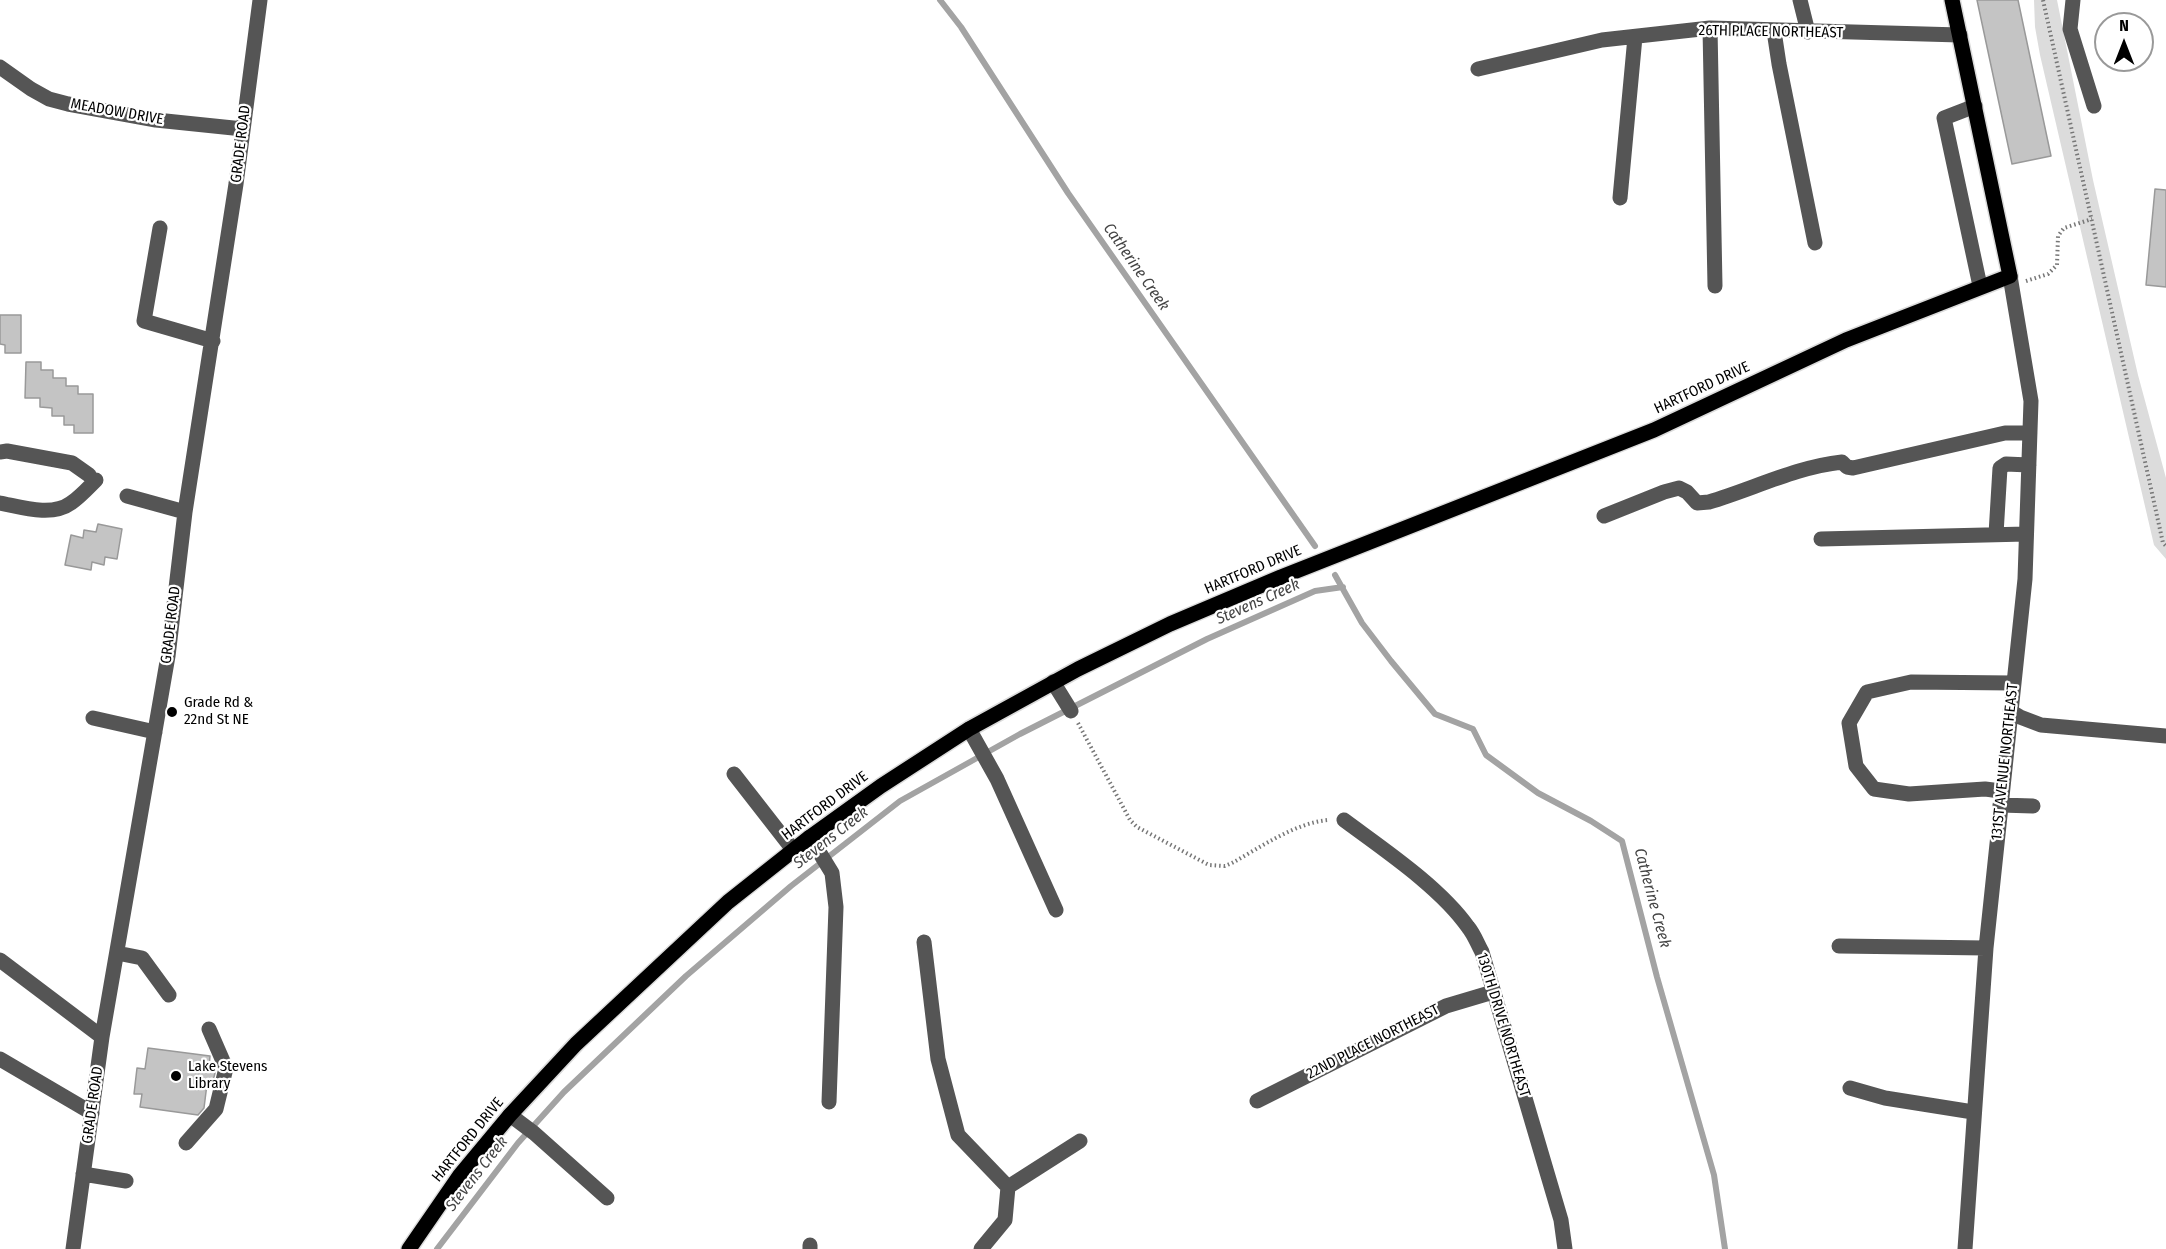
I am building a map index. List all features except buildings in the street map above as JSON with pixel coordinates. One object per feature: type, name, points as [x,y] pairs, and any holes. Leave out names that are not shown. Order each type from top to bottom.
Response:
[{"type":"main road","points":[[1952,0],[2011,281]]},
{"type":"main road","name":"HARTFORD DRIVE","points":[[409,1249],[460,1175],[510,1115],[576,1044],[720,910],[794,851],[813,843],[881,786],[969,729],[1053,682],[1170,624],[1281,577],[1654,430],[1846,340],[1980,286],[2011,281]]},
{"type":"street","name":"GRADE ROAD","points":[[72,1249],[102,1037],[168,656],[185,512],[213,341],[260,0]]},
{"type":"street","points":[[1800,0],[1808,32]]},
{"type":"street","points":[[2073,0],[2070,29],[2094,106]]},
{"type":"street","points":[[1710,28],[1715,286]]},
{"type":"street","name":"26TH PLACE NORTHEAST","points":[[1478,69],[1602,40],[1710,28],[1960,35]]},
{"type":"street","points":[[1774,30],[1815,243]]},
{"type":"street","points":[[1620,198],[1635,37]]},
{"type":"street","name":"MEADOW DRIVE","points":[[0,67],[49,99],[68,104],[156,120],[243,129]]},
{"type":"street","points":[[1975,106],[1944,118],[1980,286]]},
{"type":"street","points":[[160,228],[144,321],[213,341]]},
{"type":"street","name":"131ST AVENUE NORTHEAST","points":[[1965,1249],[1986,948],[2000,798],[2025,579],[2031,400],[2011,281]]},
{"type":"street","points":[[1604,516],[1679,488],[1687,492],[1697,503],[1709,502],[1807,468],[1825,464],[1842,462],[1847,467],[1853,468],[2005,434],[2030,433]]},
{"type":"street","points":[[0,452],[7,451],[72,463],[93,478],[69,505],[54,510],[35,510],[0,503]]},
{"type":"street","points":[[1996,534],[2000,468],[2006,464],[2029,465]]},
{"type":"street","points":[[127,496],[185,512]]},
{"type":"street","points":[[1821,539],[2026,534]]},
{"type":"street","points":[[1053,682],[1071,711]]},
{"type":"street","points":[[2013,683],[1911,682],[1867,692],[1849,723],[1856,766],[1874,789],[1909,794],[1985,789],[2000,798],[2033,806]]},
{"type":"street","points":[[2010,711],[2041,725],[2166,736]]},
{"type":"street","points":[[93,718],[155,732]]},
{"type":"street","points":[[969,729],[990,765],[1056,910]]},
{"type":"street","points":[[734,774],[794,851]]},
{"type":"street","name":"130TH DRIVE NORTHEAST","points":[[1344,820],[1391,855],[1447,902],[1469,927],[1482,951],[1561,1220],[1565,1249]]},
{"type":"street","points":[[813,843],[832,873],[836,907],[830,1102]]},
{"type":"street","points":[[924,942],[938,1059],[958,1135],[1008,1187],[1005,1220],[981,1249]]},
{"type":"street","points":[[1839,946],[1986,948]]},
{"type":"street","points":[[117,953],[142,958],[169,996]]},
{"type":"street","points":[[0,960],[102,1037]]},
{"type":"street","name":"22ND PLACE NORTHEAST","points":[[1257,1101],[1446,1006],[1493,992]]},
{"type":"street","points":[[186,1143],[216,1109],[226,1068],[209,1029]]},
{"type":"street","points":[[0,1059],[92,1113]]},
{"type":"street","points":[[1851,1088],[1885,1098],[1973,1112]]},
{"type":"street","points":[[510,1115],[607,1198]]},
{"type":"street","points":[[1008,1187],[1080,1141]]},
{"type":"street","points":[[83,1174],[126,1181]]},
{"type":"path","points":[[2043,0],[2163,543],[2166,546]]},
{"type":"path","points":[[2011,281],[2048,274],[2057,265],[2058,236],[2064,228],[2092,219]]},
{"type":"path","points":[[1071,711],[1130,820],[1145,833],[1209,865],[1225,866],[1309,824],[1319,821],[1344,820]]},
{"type":"shaded area","points":[[2034,0],[2057,0],[2093,180],[2138,375],[2166,478],[2166,559],[2154,545],[2040,55],[2035,27]]},
{"type":"waterway","name":"Catherine Creek","points":[[940,0],[961,27],[1068,193],[1315,546]]},
{"type":"waterway","name":"Catherine Creek","points":[[1335,575],[1362,623],[1435,714],[1473,729],[1486,755],[1538,793],[1591,821],[1622,841],[1657,977],[1714,1175],[1725,1249]]},
{"type":"waterway","name":"Stevens Creek","points":[[437,1249],[518,1143],[564,1092],[686,976],[791,886],[900,801],[1020,734],[1207,639],[1315,591],[1343,587]]},
{"type":"place","name":"Grade Rd & 22nd St NE","points":[[172,712]]},
{"type":"place","name":"Lake Stevens Library","points":[[176,1076]]}]
